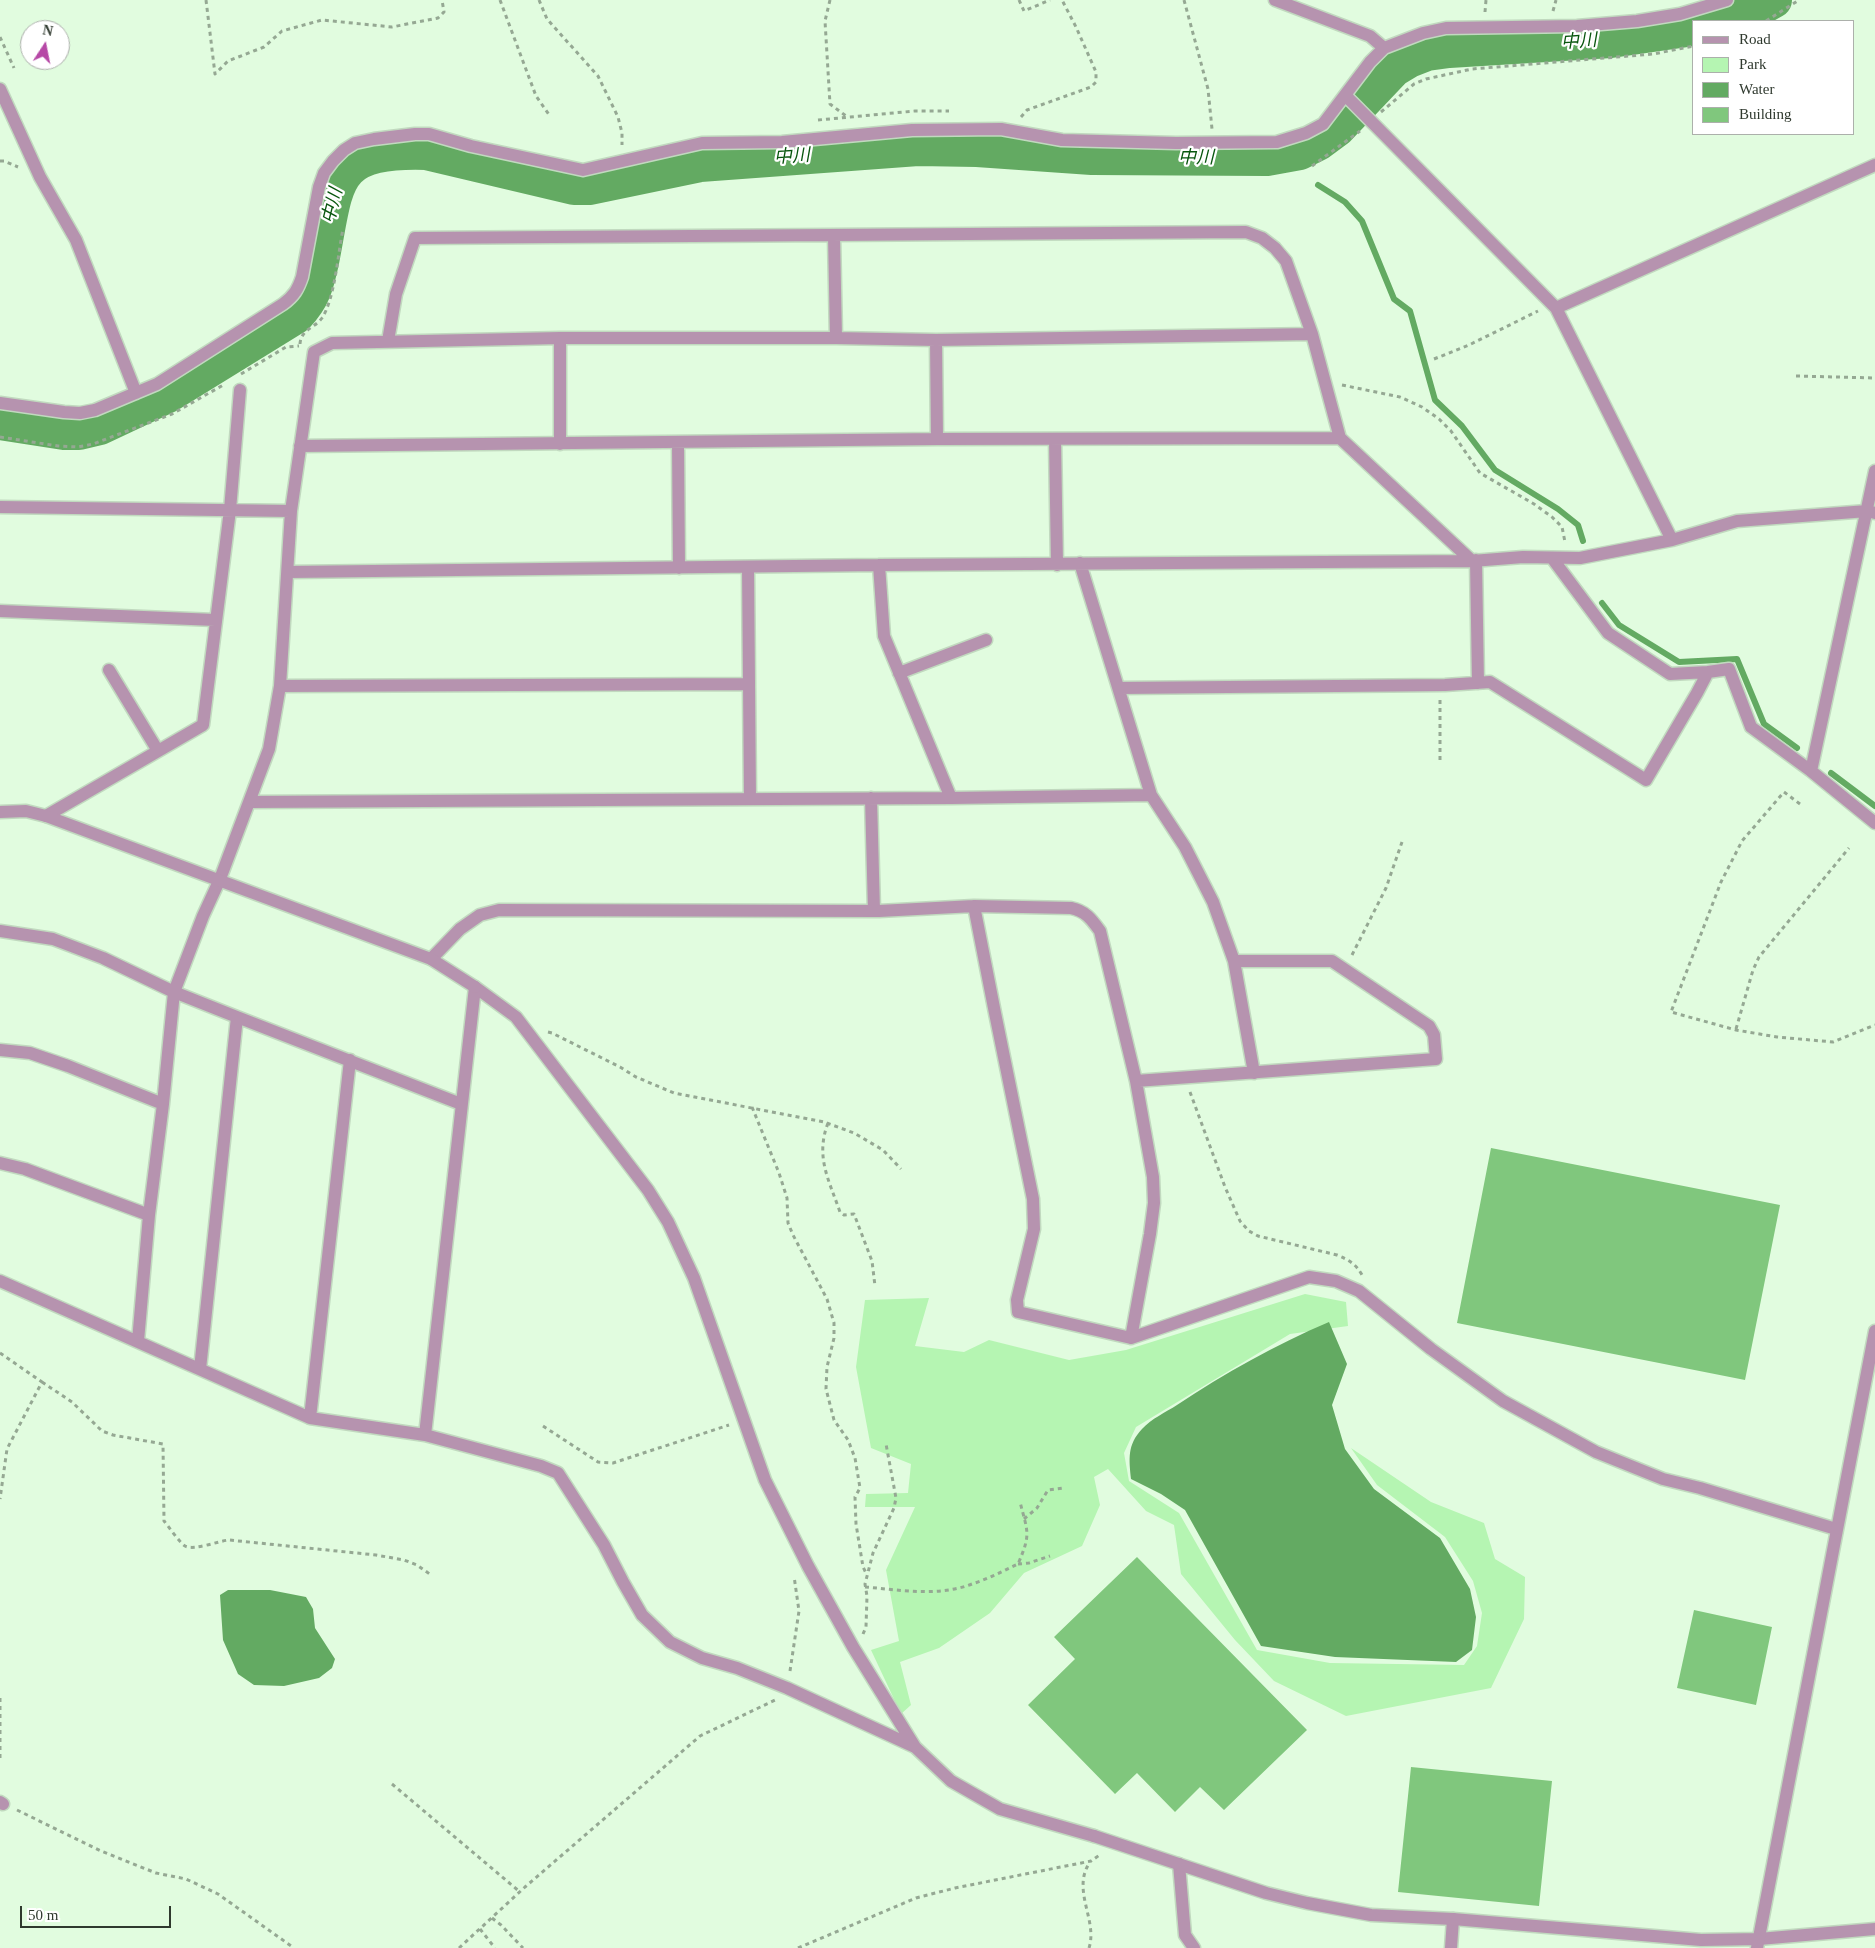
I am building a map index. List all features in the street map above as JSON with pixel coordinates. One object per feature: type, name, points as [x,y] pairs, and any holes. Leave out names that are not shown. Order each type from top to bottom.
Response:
[{"type":"street","points":[[1275,0],[1370,36],[1384,48]]},
{"type":"street","points":[[0,403],[80,413],[95,410],[157,384],[292,298],[298,290],[302,276],[324,173],[344,150],[355,143],[374,139],[430,134],[471,146],[583,170],[702,142],[782,142],[912,130],[1001,129],[1062,140],[1277,142],[1306,133],[1323,124],[1370,62],[1384,48],[1423,33],[1446,28],[1577,26],[1637,21],[1680,14],[1727,0]]},
{"type":"street","points":[[0,90],[40,177],[76,240],[136,392]]},
{"type":"street","points":[[1345,94],[1552,305],[1672,540]]},
{"type":"street","points":[[1552,305],[1875,165]]},
{"type":"street","points":[[388,342],[396,294],[415,238],[1246,232],[1262,238],[1275,248],[1286,261],[1312,334],[1340,438],[1474,561],[1478,683]]},
{"type":"street","points":[[834,236],[836,338]]},
{"type":"street","points":[[138,1341],[149,1215],[163,1104],[174,992],[203,916],[220,879],[269,749],[280,686],[291,511],[314,352],[332,343],[560,338],[936,340],[1312,334]]},
{"type":"street","points":[[560,338],[560,444]]},
{"type":"street","points":[[936,340],[937,439]]},
{"type":"street","points":[[46,816],[203,725],[230,510],[240,390]]},
{"type":"street","points":[[300,446],[937,439],[1340,438]]},
{"type":"street","points":[[1055,439],[1057,565]]},
{"type":"street","points":[[678,443],[679,568]]},
{"type":"street","points":[[1812,771],[1871,512],[1875,471]]},
{"type":"street","points":[[0,507],[291,511]]},
{"type":"street","points":[[288,572],[748,566],[1474,561],[1523,557],[1580,558],[1672,540],[1737,521],[1871,512]]},
{"type":"street","points":[[1559,558],[1608,633],[1670,674],[1729,669],[1751,727],[1812,771],[1875,823]]},
{"type":"street","points":[[1080,563],[1151,795],[1185,847],[1213,902],[1234,961],[1254,1073]]},
{"type":"street","points":[[879,565],[884,636],[951,798]]},
{"type":"street","points":[[748,566],[750,799]]},
{"type":"street","points":[[0,610],[215,620]]},
{"type":"street","points":[[899,673],[986,640]]},
{"type":"street","points":[[109,670],[158,751]]},
{"type":"street","points":[[1119,688],[1440,685],[1490,682],[1646,780],[1708,672]]},
{"type":"street","points":[[280,686],[749,684]]},
{"type":"street","points":[[250,802],[1151,795]]},
{"type":"street","points":[[871,798],[874,911]]},
{"type":"street","points":[[0,812],[26,812],[46,816],[220,879],[431,959],[475,986],[516,1017],[648,1190],[668,1222],[694,1278],[765,1480],[806,1561],[852,1644],[915,1747],[951,1781],[1000,1809],[1094,1836],[1266,1893],[1371,1915],[1453,1919],[1758,1944],[1875,1929]]},
{"type":"street","points":[[974,906],[994,1014],[1033,1199],[1034,1229],[1017,1300],[1018,1312],[1131,1338],[1309,1277],[1336,1281],[1359,1290],[1431,1349],[1503,1401],[1596,1452],[1663,1479],[1700,1488],[1836,1529]]},
{"type":"street","points":[[431,959],[460,929],[480,915],[499,910],[874,911],[974,906],[1072,908],[1082,910],[1090,917],[1100,931],[1136,1081],[1153,1178],[1154,1203],[1131,1338]]},
{"type":"street","points":[[0,931],[53,939],[102,958],[174,992],[461,1104]]},
{"type":"street","points":[[1136,1081],[1436,1059],[1434,1035],[1430,1026],[1332,961],[1234,961]]},
{"type":"street","points":[[424,1435],[475,986]]},
{"type":"street","points":[[200,1369],[237,1017]]},
{"type":"street","points":[[0,1050],[30,1053],[163,1104]]},
{"type":"street","points":[[310,1418],[350,1060]]},
{"type":"street","points":[[0,1163],[25,1169],[149,1215]]},
{"type":"street","points":[[0,1282],[310,1418],[424,1435],[541,1466],[558,1474],[604,1545],[642,1615],[670,1642],[702,1658],[737,1668],[787,1688],[915,1747]]},
{"type":"street","points":[[1758,1944],[1875,1331]]},
{"type":"street","points":[[1179,1864],[1185,1935],[1194,1948]]},
{"type":"street","points":[[1451,1948],[1453,1919]]},
{"type":"path","points":[[206,0],[215,74],[228,61],[264,48],[282,31],[322,20],[392,27],[438,18],[444,12],[442,0]]},
{"type":"path","points":[[500,0],[536,96],[550,116]]},
{"type":"path","points":[[539,0],[546,19],[598,76],[618,117],[622,133],[622,150],[626,160]]},
{"type":"path","points":[[830,0],[825,21],[830,104],[847,117]]},
{"type":"path","points":[[1019,0],[1024,11],[1050,0]]},
{"type":"path","points":[[1019,119],[1027,110],[1091,87],[1096,82],[1096,72],[1062,0]]},
{"type":"path","points":[[1184,0],[1208,89],[1213,142]]},
{"type":"path","points":[[1768,20],[1799,0]]},
{"type":"path","points":[[0,37],[14,68]]},
{"type":"path","points":[[1312,166],[1347,142],[1368,118],[1414,84],[1426,79],[1472,69],[1652,54],[1692,46]]},
{"type":"path","points":[[300,347],[303,333],[322,318],[330,298],[343,229]]},
{"type":"path","points":[[1434,359],[1470,345],[1552,305]]},
{"type":"path","points":[[240,375],[286,347],[300,347],[314,352]]},
{"type":"path","points":[[1796,376],[1875,378]]},
{"type":"path","points":[[0,437],[58,446],[78,447],[93,444],[172,414],[231,380]]},
{"type":"path","points":[[1326,387],[1338,385],[1374,391],[1400,398],[1422,408],[1439,419],[1451,431],[1480,473],[1534,504],[1562,526],[1564,537],[1559,558]]},
{"type":"path","points":[[1440,685],[1440,760]]},
{"type":"path","points":[[1800,804],[1784,792],[1742,841],[1721,882],[1671,1012],[1736,1030],[1777,1037],[1833,1042],[1875,1025]]},
{"type":"path","points":[[1344,969],[1386,888],[1402,842]]},
{"type":"path","points":[[1736,1030],[1759,957],[1849,848]]},
{"type":"path","points":[[531,1037],[538,1032],[552,1033],[636,1077],[674,1093],[752,1107],[828,1124],[854,1133],[884,1150],[901,1169]]},
{"type":"path","points":[[1185,1078],[1225,1187],[1240,1221],[1249,1231],[1258,1236],[1347,1259],[1357,1266],[1365,1281],[1359,1290]]},
{"type":"path","points":[[752,1107],[785,1190],[788,1223],[827,1299],[834,1323],[834,1338],[827,1367],[826,1389],[834,1420],[848,1440],[855,1458],[860,1488],[855,1497],[856,1524],[862,1567],[867,1575]]},
{"type":"path","points":[[828,1124],[823,1136],[822,1156],[840,1212],[844,1215],[854,1214],[872,1261],[875,1286]]},
{"type":"path","points":[[0,1353],[72,1402],[102,1431],[113,1435],[163,1444],[164,1522],[185,1546],[196,1548],[214,1542],[229,1540],[376,1555],[404,1560],[417,1565],[431,1576]]},
{"type":"path","points":[[0,1499],[8,1449],[42,1382]]},
{"type":"path","points":[[543,1426],[598,1462],[613,1462],[744,1420]]},
{"type":"path","points":[[852,1644],[862,1635],[866,1627],[865,1587],[872,1553],[894,1508],[896,1498],[886,1444]]},
{"type":"path","points":[[1024,1518],[1037,1508],[1048,1490],[1063,1488]]},
{"type":"path","points":[[1018,1564],[1026,1545],[1028,1533],[1020,1502]]},
{"type":"path","points":[[865,1587],[926,1592],[950,1590],[972,1585],[1018,1564],[1030,1563],[1050,1556]]},
{"type":"path","points":[[460,1948],[520,1892],[700,1736],[782,1696],[787,1688],[799,1617],[794,1568],[806,1561]]},
{"type":"path","points":[[0,1698],[0,1761]]},
{"type":"path","points":[[392,1784],[520,1892]]},
{"type":"path","points":[[2,1803],[101,1851],[156,1873],[186,1879],[218,1894],[294,1948]]},
{"type":"path","points":[[798,1948],[916,1898],[955,1888],[1091,1861],[1101,1855],[1113,1842]]},
{"type":"path","points":[[1089,1948],[1091,1940],[1083,1892],[1085,1870],[1091,1861]]},
{"type":"path","points":[[492,1918],[523,1948]]},
{"type":"path","points":[[480,1929],[495,1948]]},
{"type":"green space","points":[[1305,1294],[1346,1302],[1348,1326],[1290,1334],[1136,1427],[1124,1453],[1129,1481],[1179,1513],[1257,1650],[1330,1663],[1464,1665],[1477,1646],[1482,1613],[1473,1581],[1445,1537],[1377,1485],[1351,1448],[1431,1502],[1484,1523],[1495,1559],[1525,1577],[1524,1619],[1491,1688],[1346,1716],[1274,1681],[1235,1640],[1181,1574],[1174,1525],[1146,1511],[1108,1469],[1094,1477],[1100,1505],[1082,1546],[1024,1573],[990,1613],[939,1648],[900,1662],[911,1705],[901,1714],[871,1650],[899,1641],[886,1570],[915,1507],[865,1507],[866,1494],[908,1493],[911,1464],[871,1448],[856,1367],[865,1300],[929,1298],[915,1346],[964,1352],[989,1340],[1069,1360],[1126,1350]]},
{"type":"water","points":[[1329,1322],[1347,1364],[1332,1405],[1345,1449],[1374,1489],[1440,1538],[1470,1589],[1476,1617],[1472,1650],[1456,1662],[1335,1657],[1261,1646],[1185,1510],[1161,1494],[1131,1479],[1131,1447],[1137,1435],[1150,1422],[1251,1360]]},
{"type":"water","points":[[228,1590],[270,1590],[306,1597],[313,1609],[315,1628],[335,1659],[332,1668],[319,1678],[284,1686],[254,1685],[238,1674],[223,1640],[220,1595]]},
{"type":"building","points":[[1491,1148],[1780,1205],[1745,1380],[1457,1323]]},
{"type":"building","points":[[1137,1557],[1307,1730],[1224,1810],[1200,1787],[1175,1812],[1137,1773],[1115,1794],[1028,1705],[1075,1659],[1054,1637]]},
{"type":"building","points":[[1694,1610],[1772,1627],[1756,1705],[1677,1688]]},
{"type":"building","points":[[1411,1767],[1552,1781],[1539,1906],[1398,1892]]},
{"type":"waterway","name":"中川","points":[[1726,20],[1749,14],[1774,0]]},
{"type":"waterway","name":"中川","points":[[0,422],[64,432],[79,432],[100,427],[168,395],[296,316],[310,297],[315,284],[336,191],[344,176],[355,164],[371,157],[395,153],[426,152],[574,187],[589,187],[700,164],[918,148],[977,149],[1092,157],[1267,158],[1300,152],[1318,143],[1337,129],[1394,69],[1409,60],[1427,53],[1611,40],[1692,28]]},
{"type":"waterway","points":[[1318,185],[1345,202],[1362,221],[1394,299],[1410,311],[1435,400],[1462,426],[1495,470],[1558,509],[1578,525],[1583,541]]},
{"type":"waterway","points":[[1602,603],[1619,625],[1679,662],[1737,659],[1764,724],[1797,748]]},
{"type":"waterway","points":[[1831,773],[1875,806]]}]
